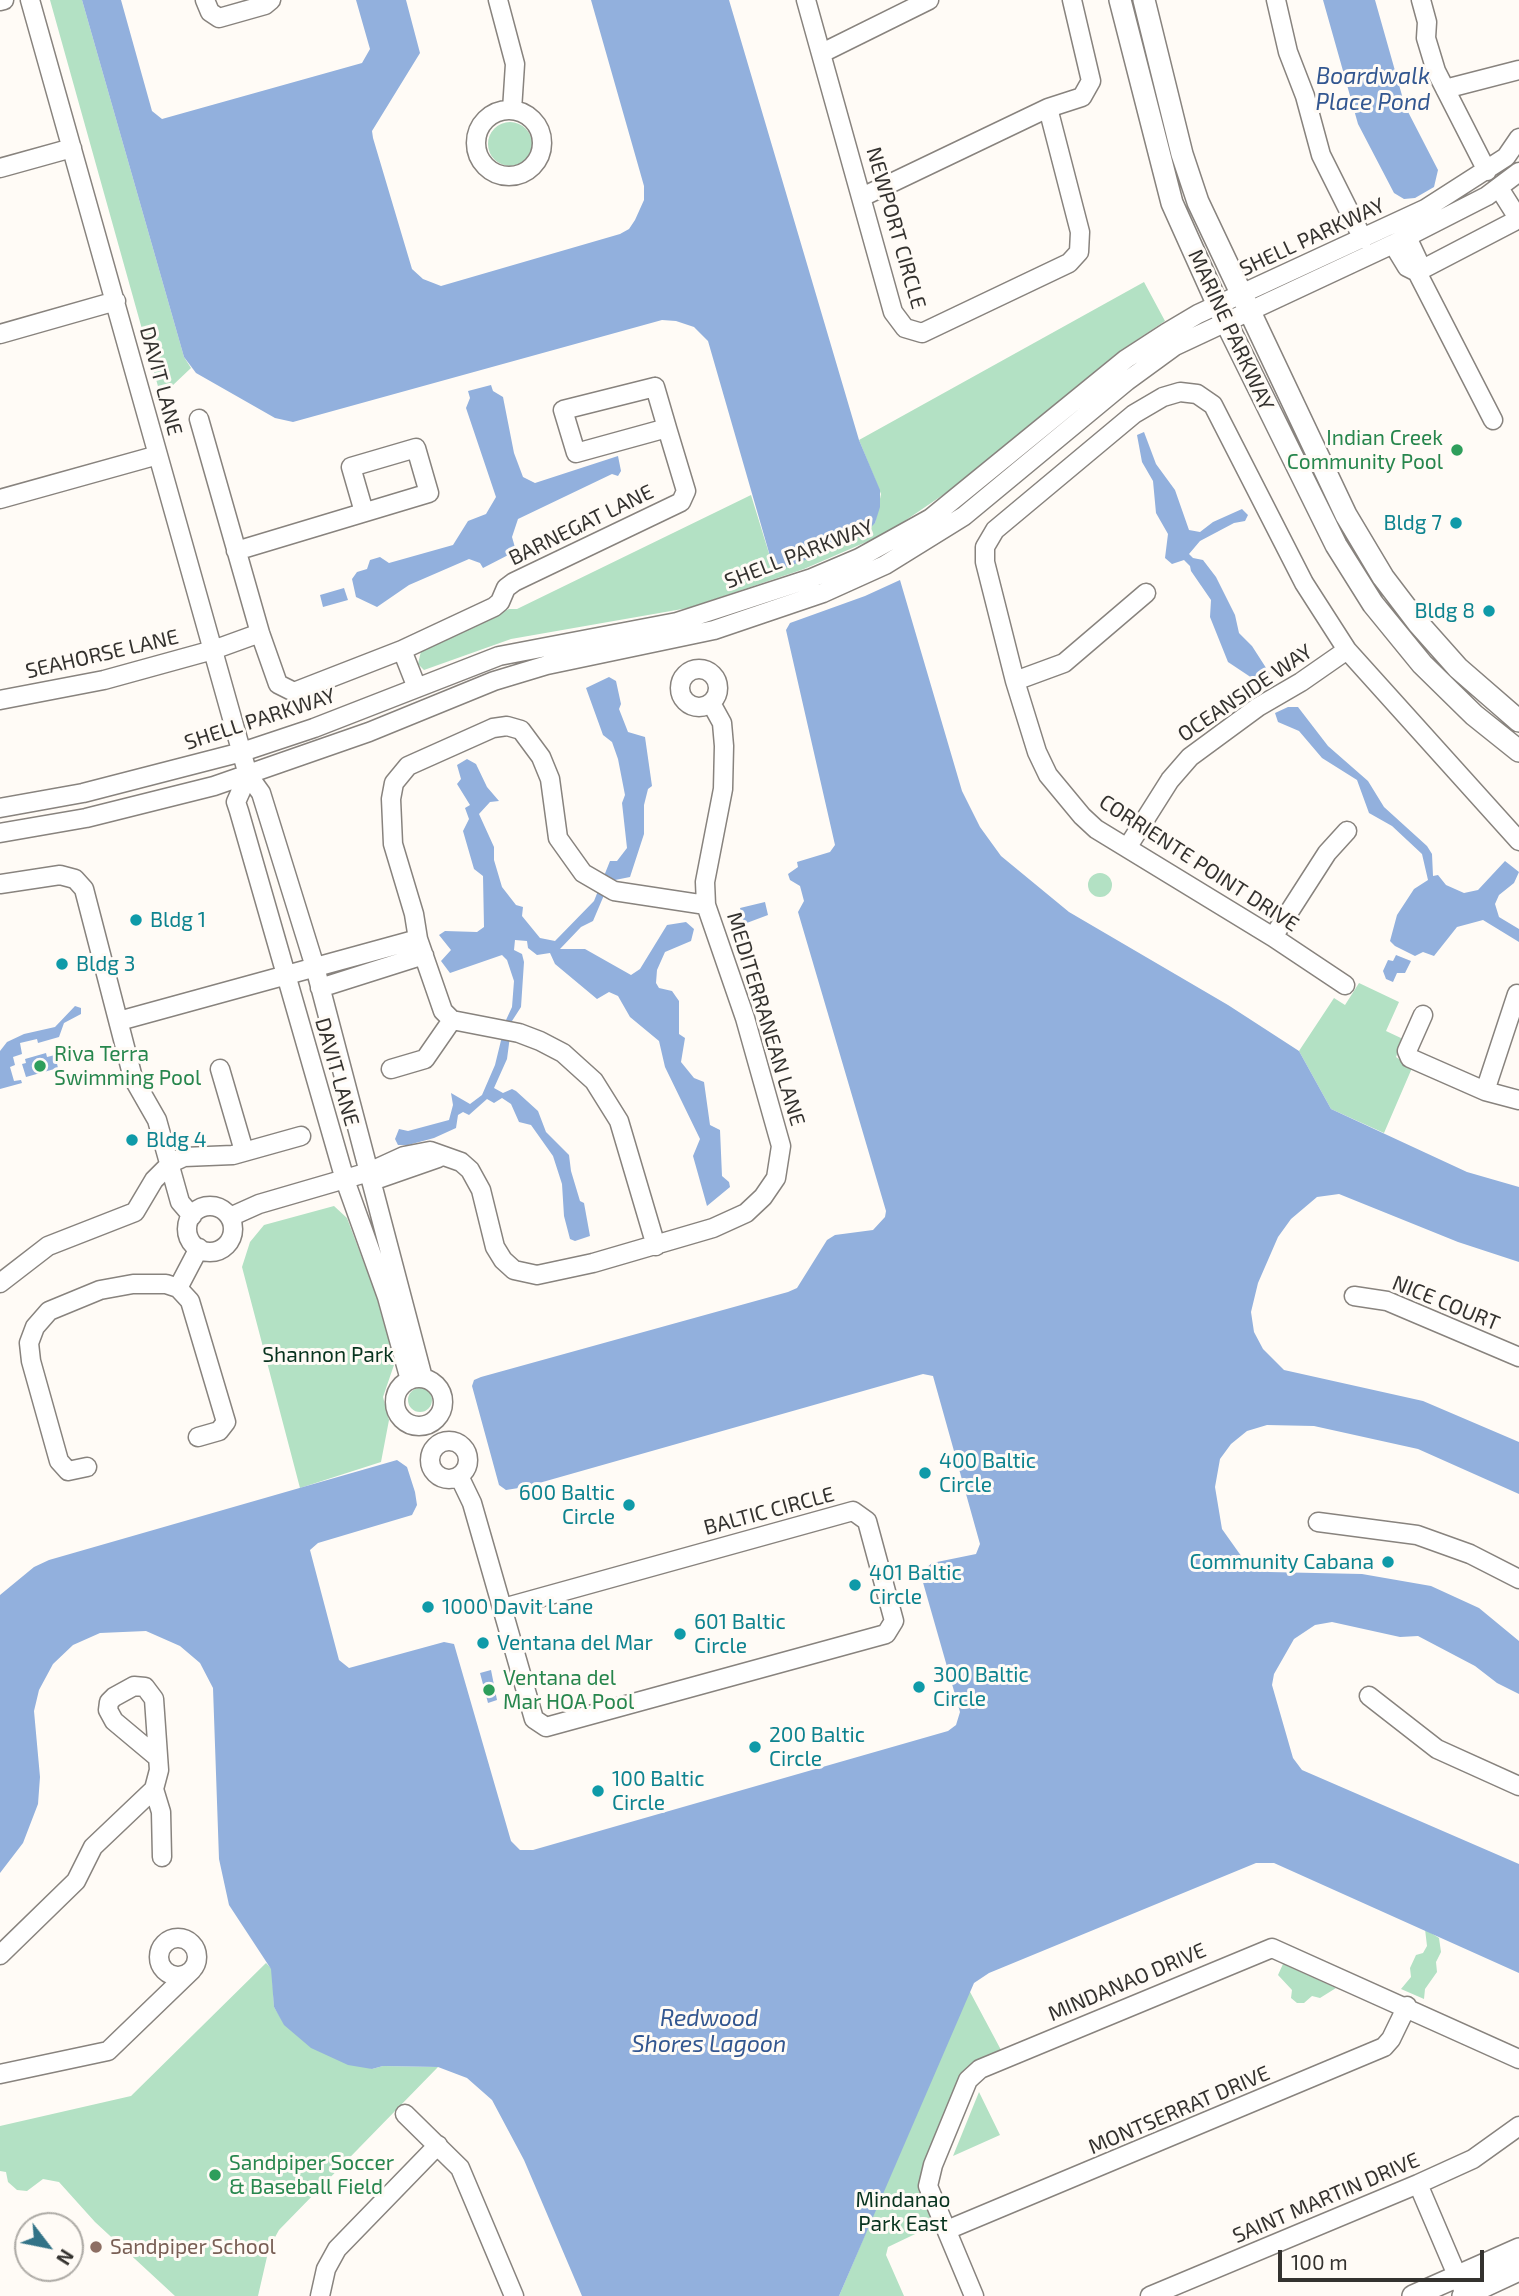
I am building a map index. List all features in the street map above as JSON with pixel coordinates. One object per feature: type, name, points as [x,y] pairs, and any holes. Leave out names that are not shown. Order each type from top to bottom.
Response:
[{"type":"main road","name":"MARINE PARKWAY","points":[[1120,0],[1172,203],[1221,313],[1336,545],[1373,604],[1422,664],[1474,715],[1519,751]]},
{"type":"main road","name":"MARINE PARKWAY","points":[[1144,0],[1182,154],[1198,202],[1346,515],[1384,577],[1458,668],[1519,721]]},
{"type":"main road","points":[[1463,2291],[1519,2249]]},
{"type":"main road","points":[[1413,2296],[1463,2291],[1519,2270]]},
{"type":"street","name":"DAVIT LANE","points":[[30,0],[248,775],[261,793],[315,967],[370,1177],[416,1379]]},
{"type":"street","points":[[205,0],[210,12],[219,18],[265,5],[271,0]]},
{"type":"street","points":[[498,0],[516,64],[512,110]]},
{"type":"street","name":"NEWPORT CIRCLE","points":[[806,0],[894,317],[905,328],[926,332],[1069,263],[1079,252],[1080,232],[1048,108]]},
{"type":"street","points":[[822,52],[929,0]]},
{"type":"street","points":[[862,197],[1048,108],[1082,97],[1091,79],[1072,0]]},
{"type":"street","points":[[1276,0],[1288,52],[1305,96],[1321,155],[1363,239]]},
{"type":"street","points":[[1421,0],[1428,46],[1487,171]]},
{"type":"street","points":[[1446,89],[1519,70]]},
{"type":"street","name":"SHELL PARKWAY","points":[[1244,303],[1363,239],[1426,209],[1509,155],[1519,138]]},
{"type":"street","points":[[0,168],[72,148]]},
{"type":"street","name":"SHELL PARKWAY","points":[[0,808],[83,793],[242,752],[499,656],[528,648],[639,629],[714,611],[859,558],[925,522],[959,497],[1126,359],[1244,303],[1400,241],[1499,188],[1519,172]]},
{"type":"street","points":[[1400,241],[1409,269],[1420,270],[1513,222],[1516,215],[1499,188]]},
{"type":"street","points":[[1420,270],[1493,420]]},
{"type":"street","points":[[0,334],[116,301]]},
{"type":"street","name":"SHELL PARKWAY","points":[[0,834],[86,818],[248,775],[369,732],[494,681],[547,665],[714,630],[823,593],[885,565],[964,516],[1127,381],[1221,313]]},
{"type":"street","name":"BARNEGAT LANE","points":[[199,419],[260,633],[278,684],[294,692],[402,650],[499,604],[506,588],[514,582],[681,502],[686,491],[655,387],[563,410],[576,453],[667,428]]},
{"type":"street","name":"CORRIENTE POINT DRIVE","points":[[1345,985],[1273,937],[1127,848],[1082,816],[1048,775],[1027,726],[984,557],[987,543],[995,530],[1134,414],[1163,397],[1182,392],[1201,396],[1217,410],[1304,583],[1347,650],[1518,840]]},
{"type":"street","points":[[236,551],[429,493],[416,448],[351,467],[364,512]]},
{"type":"street","points":[[0,499],[158,455]]},
{"type":"street","points":[[1015,681],[1064,663],[1146,593]]},
{"type":"street","points":[[213,650],[260,633]]},
{"type":"street","name":"SEAHORSE LANE","points":[[0,700],[71,688],[213,650]]},
{"type":"street","points":[[402,650],[417,688]]},
{"type":"street","name":"OCEANSIDE WAY","points":[[1127,848],[1174,774],[1190,757],[1258,706],[1301,682],[1347,650]]},
{"type":"street","name":"MEDITERRANEAN LANE","points":[[230,1217],[259,1204],[345,1180],[370,1177],[412,1154],[430,1151],[461,1162],[476,1178],[495,1247],[503,1260],[514,1270],[537,1275],[656,1246],[713,1228],[746,1213],[770,1188],[781,1164],[779,1137],[767,1105],[745,1018],[706,905],[705,882],[723,789],[722,723],[711,703]]},
{"type":"street","points":[[656,1246],[610,1103],[594,1081],[563,1053],[511,1032],[452,1020],[440,1003],[421,947],[393,844],[391,799],[394,783],[408,766],[493,728],[513,727],[529,737],[550,779],[558,838],[571,860],[597,884],[614,891],[706,905]]},
{"type":"street","name":"DAVIT LANE","points":[[248,775],[236,802],[345,1180],[416,1379]]},
{"type":"street","points":[[1273,937],[1327,853],[1347,831]]},
{"type":"street","points":[[0,884],[60,875],[80,884],[133,1079],[157,1120],[180,1202],[192,1216]]},
{"type":"street","points":[[119,1021],[315,967],[421,947]]},
{"type":"street","points":[[320,988],[421,947]]},
{"type":"street","points":[[1485,1091],[1517,994]]},
{"type":"street","points":[[1423,1014],[1407,1051],[1409,1056],[1485,1091],[1519,1100]]},
{"type":"street","points":[[391,1069],[425,1059],[452,1020]]},
{"type":"street","points":[[220,1069],[244,1151]]},
{"type":"street","points":[[0,1283],[48,1245],[135,1212],[146,1190],[171,1163],[184,1157],[233,1155],[301,1136]]},
{"type":"street","points":[[211,1206],[230,1217],[233,1231],[227,1245],[213,1251],[198,1248],[191,1240],[188,1229],[192,1216],[204,1207],[211,1206]]},
{"type":"street","points":[[177,1288],[198,1248]]},
{"type":"street","points":[[87,1467],[68,1471],[59,1461],[29,1353],[33,1330],[49,1311],[90,1293],[149,1282],[177,1288],[194,1309],[226,1422],[219,1431],[198,1437]]},
{"type":"street","name":"NICE COURT","points":[[1354,1296],[1387,1301],[1519,1357]]},
{"type":"street","points":[[416,1379],[435,1385],[442,1398],[430,1422],[409,1424],[397,1413],[395,1398],[403,1384],[416,1379]]},
{"type":"street","points":[[430,1422],[442,1443]]},
{"type":"street","points":[[442,1443],[460,1444],[467,1454],[467,1466],[459,1476],[447,1479],[436,1474],[430,1456],[442,1443]]},
{"type":"street","points":[[459,1476],[472,1503],[503,1608]]},
{"type":"street","name":"BALTIC CIRCLE","points":[[852,1511],[867,1521],[893,1617],[892,1627],[886,1633],[552,1727],[541,1725],[534,1719],[503,1608],[852,1511]]},
{"type":"street","points":[[1318,1522],[1417,1535],[1470,1554],[1519,1579]]},
{"type":"street","points":[[1369,1696],[1437,1749],[1519,1786]]},
{"type":"street","points":[[157,1757],[159,1770],[154,1789],[161,1812],[162,1857]]},
{"type":"street","points":[[0,1955],[76,1881],[93,1847],[154,1789]]},
{"type":"street","name":"MINDANAO DRIVE","points":[[974,2296],[928,2186],[930,2173],[968,2080],[979,2068],[1272,1948],[1407,2006],[1519,2059]]},
{"type":"street","points":[[0,2074],[108,2051],[192,1970]]},
{"type":"street","name":"MONTSERRAT DRIVE","points":[[947,2230],[1384,2047],[1391,2039],[1407,2006]]},
{"type":"street","points":[[405,2114],[462,2171],[514,2296]]},
{"type":"street","name":"SAINT MARTIN DRIVE","points":[[1150,2296],[1473,2159],[1516,2129]]},
{"type":"street","points":[[320,2296],[326,2269],[337,2249],[438,2145]]},
{"type":"street","points":[[1418,2184],[1463,2291]]},
{"type":"green space","points":[[50,0],[82,0],[184,357],[191,368],[172,386],[159,390]]},
{"type":"green space","points":[[510,122],[525,129],[532,144],[525,159],[510,166],[495,159],[488,144],[495,129]]},
{"type":"green space","points":[[1144,282],[1165,321],[1117,353],[956,486],[887,533],[804,569],[688,608],[511,639],[424,670],[418,664],[421,651],[509,609],[517,609],[751,495],[772,563],[875,523],[881,494],[859,440]]},
{"type":"green space","points":[[1100,873],[1111,880],[1112,885],[1105,896],[1100,897],[1089,890],[1088,885],[1095,874]]},
{"type":"green space","points":[[1359,983],[1399,1002],[1386,1031],[1403,1039],[1396,1057],[1412,1068],[1384,1133],[1331,1109],[1299,1051],[1334,998],[1345,1005]]},
{"type":"green space","name":"Shannon Park","points":[[334,1206],[347,1218],[376,1295],[395,1362],[383,1397],[389,1420],[381,1462],[300,1488],[242,1267],[250,1242],[264,1225]]},
{"type":"green space","points":[[415,1388],[425,1388],[432,1395],[432,1405],[425,1412],[415,1412],[408,1405],[408,1395]]},
{"type":"green space","points":[[1425,1929],[1439,1938],[1441,1952],[1436,1962],[1437,1972],[1425,1989],[1424,1999],[1401,1989],[1411,1977],[1410,1968],[1416,1955],[1423,1953],[1427,1946]]},
{"type":"green space","points":[[266,1963],[272,1969],[274,2007],[285,2025],[372,2069],[383,2066],[438,2067],[279,2230],[269,2248],[258,2296],[175,2296],[95,2222],[59,2182],[43,2179],[27,2191],[17,2190],[8,2182],[6,2172],[0,2171],[0,2126],[131,2096]]},
{"type":"green space","points":[[1283,1964],[1336,1988],[1320,1998],[1312,1996],[1304,2003],[1297,2003],[1291,1998],[1292,1990],[1278,1975]]},
{"type":"green space","name":"Mindanao Park East","points":[[969,1990],[1001,2050],[978,2060],[963,2074],[923,2169],[922,2189],[934,2225],[888,2247],[886,2255],[904,2296],[839,2296]]},
{"type":"green space","points":[[979,2092],[1000,2135],[953,2156]]},
{"type":"water","points":[[82,0],[121,0],[152,111],[162,119],[362,63],[370,49],[356,0],[406,0],[420,53],[372,131],[412,269],[423,279],[441,286],[620,234],[629,229],[635,220],[644,200],[644,186],[591,0],[729,0],[859,440],[880,490],[880,507],[875,523],[864,534],[844,545],[787,567],[772,563],[708,341],[694,327],[676,321],[662,320],[293,422],[275,418],[196,373],[184,357]]},
{"type":"water","name":"Boardwalk Place Pond","points":[[1323,0],[1375,0],[1405,106],[1438,170],[1434,187],[1415,198],[1404,199],[1394,193],[1358,124]]},
{"type":"water","points":[[491,385],[493,391],[503,397],[514,453],[523,477],[535,483],[618,456],[621,471],[618,476],[612,474],[518,519],[512,537],[516,551],[483,568],[480,563],[469,559],[409,585],[377,607],[356,597],[352,579],[357,572],[367,569],[370,560],[380,557],[389,563],[453,545],[468,521],[486,514],[496,497],[466,408],[470,398],[468,391]]},
{"type":"water","points":[[1144,432],[1156,464],[1175,490],[1189,530],[1200,532],[1213,522],[1242,509],[1248,515],[1245,521],[1234,523],[1200,541],[1189,554],[1193,558],[1203,560],[1216,577],[1235,615],[1239,633],[1252,646],[1270,674],[1264,680],[1258,682],[1228,662],[1210,617],[1211,600],[1184,560],[1172,564],[1165,558],[1168,534],[1156,513],[1153,481],[1142,462],[1137,435]]},
{"type":"water","name":"Redwood Shores Lagoon","points":[[900,580],[962,791],[980,827],[1001,856],[1069,912],[1228,1005],[1299,1051],[1331,1109],[1467,1172],[1519,1187],[1519,1262],[1458,1242],[1339,1194],[1317,1197],[1291,1219],[1278,1237],[1258,1283],[1251,1312],[1254,1332],[1263,1349],[1284,1370],[1423,1401],[1519,1442],[1519,1494],[1418,1449],[1314,1426],[1267,1425],[1247,1431],[1231,1444],[1220,1459],[1215,1487],[1222,1529],[1249,1567],[1269,1572],[1362,1574],[1431,1586],[1479,1608],[1519,1641],[1519,1694],[1497,1683],[1475,1666],[1418,1636],[1400,1637],[1332,1622],[1315,1625],[1294,1639],[1274,1674],[1272,1685],[1293,1758],[1302,1770],[1519,1864],[1519,1973],[1274,1863],[1256,1863],[989,1973],[974,1983],[839,2296],[582,2296],[524,2160],[492,2100],[467,2078],[438,2067],[383,2066],[372,2069],[348,2065],[311,2048],[284,2025],[274,2007],[271,1969],[229,1905],[219,1859],[213,1688],[200,1663],[180,1646],[146,1631],[100,1633],[73,1645],[53,1664],[39,1690],[34,1711],[40,1777],[38,1804],[23,1843],[0,1873],[0,1595],[34,1567],[49,1560],[397,1460],[407,1467],[415,1492],[417,1505],[412,1515],[318,1543],[310,1550],[339,1660],[349,1668],[444,1642],[454,1644],[511,1841],[520,1850],[533,1850],[948,1731],[956,1725],[960,1712],[922,1579],[925,1569],[932,1563],[976,1554],[980,1544],[933,1376],[923,1374],[525,1487],[506,1490],[499,1485],[472,1386],[474,1380],[481,1377],[788,1292],[797,1288],[827,1240],[835,1235],[873,1230],[885,1217],[886,1211],[798,912],[804,901],[800,886],[790,880],[788,874],[798,867],[797,862],[830,852],[835,845],[786,630],[790,623],[865,596]]},
{"type":"water","points":[[344,588],[348,600],[323,607],[320,595]]},
{"type":"water","points":[[609,677],[616,681],[621,704],[619,709],[628,732],[645,737],[652,786],[648,789],[644,805],[644,834],[630,877],[610,881],[593,921],[581,927],[560,949],[585,949],[631,975],[640,969],[667,925],[686,922],[694,929],[691,941],[665,952],[657,970],[656,983],[659,988],[672,991],[679,1001],[679,1034],[685,1038],[681,1062],[694,1078],[704,1082],[710,1125],[720,1130],[722,1176],[729,1182],[730,1187],[707,1206],[693,1156],[700,1139],[665,1067],[659,1041],[630,1017],[618,996],[609,992],[597,999],[555,964],[550,953],[537,955],[528,948],[527,941],[515,940],[514,950],[522,954],[524,962],[521,1007],[512,1021],[507,1059],[494,1088],[503,1093],[512,1089],[516,1091],[538,1111],[546,1132],[569,1155],[580,1201],[584,1203],[590,1236],[575,1241],[570,1239],[564,1216],[562,1184],[553,1156],[531,1125],[519,1122],[511,1104],[502,1098],[494,1103],[487,1099],[469,1115],[463,1112],[458,1115],[456,1128],[434,1138],[408,1145],[398,1145],[395,1139],[399,1129],[408,1131],[449,1120],[453,1105],[451,1093],[470,1104],[482,1095],[495,1065],[506,1020],[512,1007],[514,981],[507,960],[502,955],[450,973],[441,961],[451,950],[439,935],[445,931],[477,932],[484,927],[483,876],[474,869],[463,831],[469,819],[465,808],[470,805],[457,784],[461,779],[457,765],[467,759],[476,764],[487,787],[499,801],[490,802],[479,814],[494,847],[494,860],[502,887],[516,905],[523,907],[522,916],[540,938],[555,941],[594,901],[610,861],[617,861],[627,848],[622,803],[625,795],[618,759],[612,742],[603,735],[586,688]]},
{"type":"water","points":[[1288,707],[1298,707],[1328,746],[1368,781],[1384,807],[1427,846],[1432,854],[1433,876],[1438,875],[1446,885],[1464,893],[1478,890],[1505,861],[1519,872],[1514,883],[1499,895],[1495,904],[1499,917],[1519,929],[1519,942],[1483,920],[1457,927],[1434,956],[1423,952],[1415,956],[1390,941],[1397,915],[1414,889],[1428,880],[1422,854],[1392,826],[1369,813],[1357,780],[1322,758],[1299,731],[1278,722],[1275,713]]},
{"type":"water","points":[[765,902],[768,915],[744,924],[740,908]]},
{"type":"water","points":[[1396,955],[1411,961],[1405,973],[1397,973],[1393,982],[1386,979],[1383,971],[1388,960],[1393,961]]},
{"type":"water","points":[[75,1006],[81,1008],[81,1014],[64,1023],[59,1037],[38,1043],[37,1039],[20,1043],[22,1054],[13,1057],[15,1065],[10,1067],[14,1081],[21,1080],[22,1083],[0,1089],[0,1051],[7,1042],[24,1034],[55,1027]]},
{"type":"water","name":"Riva Terra Swimming Pool","points":[[46,1053],[47,1057],[55,1055],[58,1068],[26,1077],[22,1064],[26,1063],[25,1059]]},
{"type":"water","name":"Ventana del Mar HOA Pool","points":[[491,1670],[497,1700],[488,1703],[480,1673]]},
{"type":"place","name":"Indian Creek Community Pool","points":[[1457,450]]},
{"type":"place","name":"Bldg 7","points":[[1456,523]]},
{"type":"place","name":"Bldg 8","points":[[1489,611]]},
{"type":"place","name":"Bldg 1","points":[[136,920]]},
{"type":"place","name":"Bldg 3","points":[[62,964]]},
{"type":"place","name":"Riva Terra Swimming Pool","points":[[40,1066]]},
{"type":"place","name":"Bldg 4","points":[[132,1140]]},
{"type":"place","name":"400 Baltic Circle","points":[[925,1473]]},
{"type":"place","name":"600 Baltic Circle","points":[[629,1505]]},
{"type":"place","name":"Community Cabana","points":[[1388,1562]]},
{"type":"place","name":"401 Baltic Circle","points":[[855,1585]]},
{"type":"place","name":"1000 Davit Lane","points":[[428,1607]]},
{"type":"place","name":"601 Baltic Circle","points":[[680,1634]]},
{"type":"place","name":"Ventana del Mar","points":[[483,1643]]},
{"type":"place","name":"300 Baltic Circle","points":[[919,1687]]},
{"type":"place","name":"Ventana del Mar HOA Pool","points":[[489,1690]]},
{"type":"place","name":"200 Baltic Circle","points":[[755,1747]]},
{"type":"place","name":"100 Baltic Circle","points":[[598,1791]]},
{"type":"place","name":"Sandpiper Soccer & Baseball Field","points":[[215,2175]]},
{"type":"place","name":"Sandpiper School","points":[[96,2247]]}]
